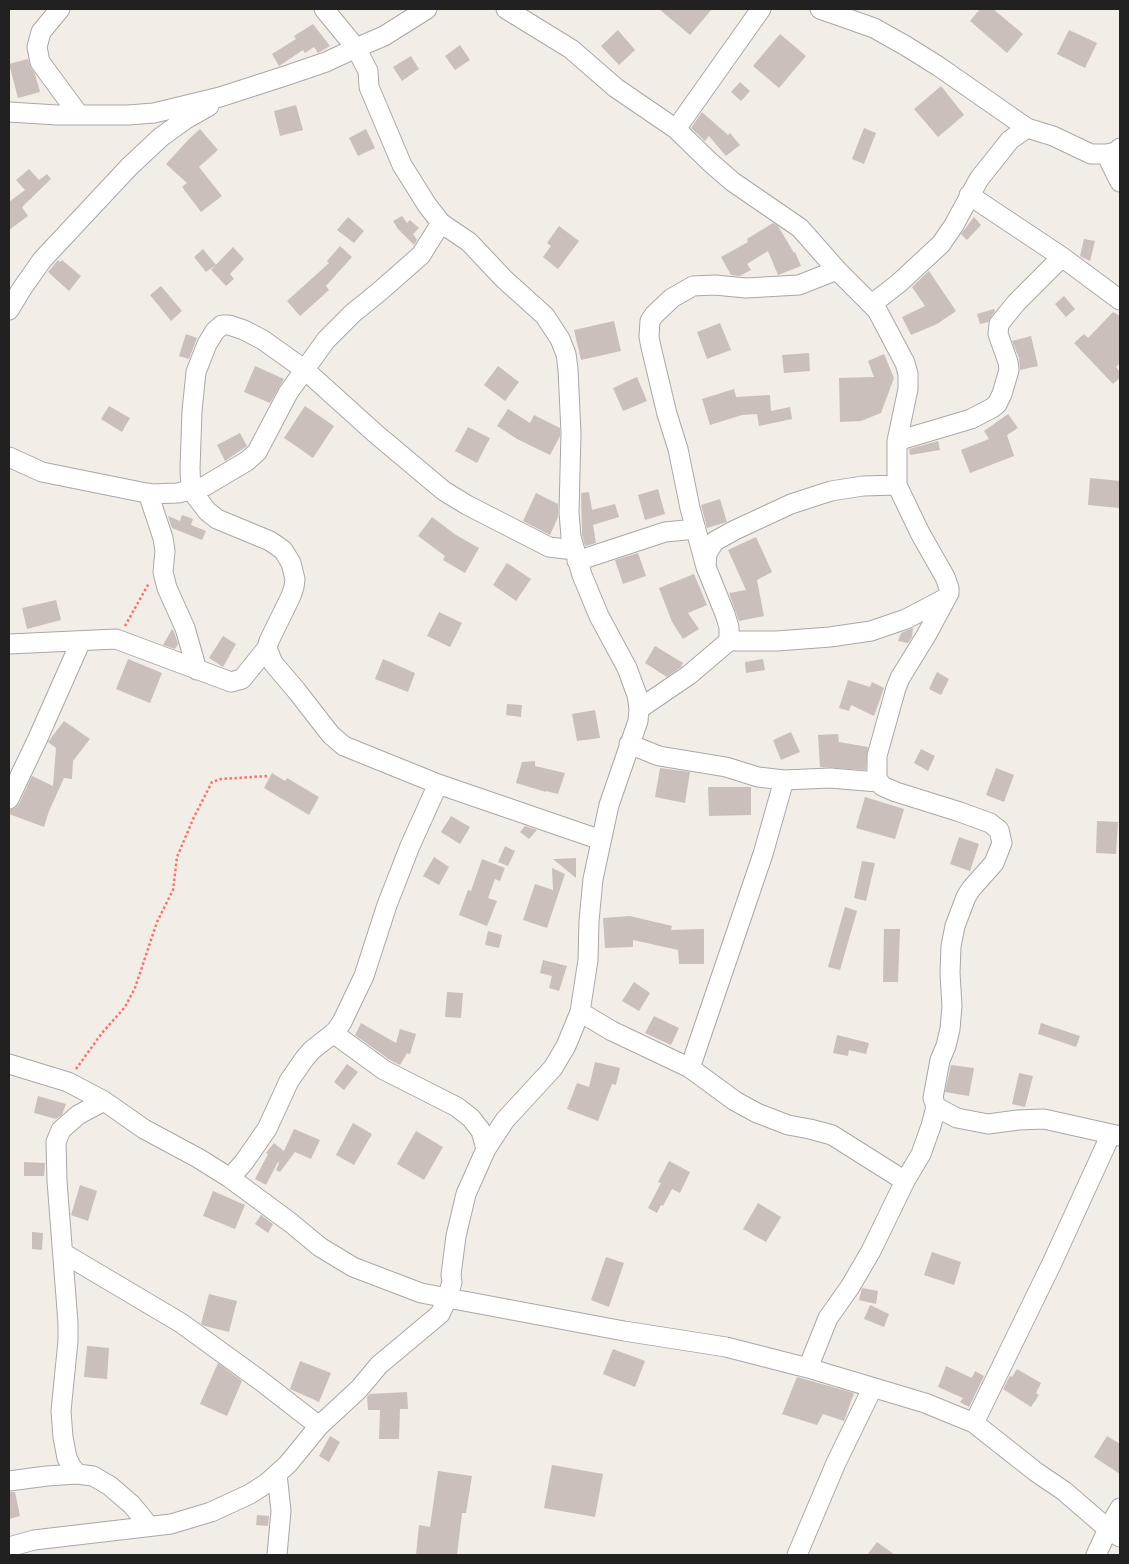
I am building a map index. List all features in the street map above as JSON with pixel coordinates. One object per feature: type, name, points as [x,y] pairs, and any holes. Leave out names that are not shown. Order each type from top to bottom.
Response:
[{"type":"street","points":[[60,9],[41,32],[37,47],[38,54],[40,62],[79,115]]},
{"type":"street","points":[[9,1548],[34,1540],[171,1524],[211,1512],[250,1494],[288,1464],[320,1426],[359,1388],[379,1365],[440,1314],[452,1282],[456,1236],[466,1194],[486,1149],[505,1120],[553,1068],[566,1046],[580,1012],[588,960],[593,879],[609,805],[638,721],[639,709],[637,695],[627,668],[599,616],[576,556],[571,537],[571,433],[566,354],[560,339],[545,316],[504,279],[469,242],[440,223],[402,165],[369,87],[368,71],[356,48],[324,9]]},
{"type":"street","points":[[9,112],[142,115],[220,97],[326,62],[384,36],[427,9]]},
{"type":"street","points":[[506,9],[571,49],[616,88],[676,129],[732,182],[800,228],[837,270],[882,316],[905,363],[908,374],[908,389],[897,441],[897,484],[949,588],[946,598],[896,688],[877,756],[877,778],[882,786],[896,792],[990,823],[998,830],[1002,843],[994,863],[971,889],[954,926],[951,946],[952,1014],[946,1046],[940,1060],[933,1098],[936,1107],[921,1154],[904,1181],[871,1251],[850,1287],[828,1318],[808,1368]]},
{"type":"street","points":[[676,129],[762,9]]},
{"type":"street","points":[[820,9],[874,28],[906,46],[1027,128],[1053,136],[1091,154],[1116,152],[1120,182]]},
{"type":"street","points":[[9,310],[42,260],[129,167],[161,137],[220,97]]},
{"type":"street","points":[[872,304],[929,257],[954,225],[979,179],[1002,148],[1027,128]]},
{"type":"street","points":[[969,196],[1062,257],[1120,300]]},
{"type":"street","points":[[9,457],[42,472],[148,493],[178,493],[206,486],[247,461],[256,452],[288,393],[326,340],[353,313],[422,255],[440,223]]},
{"type":"street","points":[[897,441],[970,419],[997,404],[1009,370],[998,334],[999,324],[1016,303],[1062,257]]},
{"type":"street","points":[[729,641],[729,627],[706,568],[690,508],[678,449],[667,414],[651,347],[649,337],[650,321],[666,303],[693,286],[715,285],[746,288],[787,286],[799,284],[837,270]]},
{"type":"street","points":[[10,638],[81,641],[116,639],[228,682],[239,681],[267,648],[294,587],[294,572],[291,564],[283,550],[270,541],[217,519],[191,490],[192,411],[196,372],[207,344],[215,331],[222,325],[230,325],[244,330],[263,340],[305,370],[376,434],[444,491],[548,547],[576,556],[665,532],[696,529]]},
{"type":"street","points":[[706,568],[707,553],[716,541],[791,504],[831,491],[863,486],[897,484]]},
{"type":"street","points":[[148,493],[163,538],[165,551],[163,563],[167,588],[185,628],[197,670]]},
{"type":"street","points":[[639,709],[689,675],[729,641],[777,641],[830,637],[871,631],[906,619],[946,598]]},
{"type":"street","points":[[9,798],[81,641]]},
{"type":"street","points":[[267,648],[273,663],[331,736],[344,746],[438,784],[601,840]]},
{"type":"street","points":[[629,744],[659,756],[726,767],[758,777],[784,780],[830,778],[878,782]]},
{"type":"street","points":[[690,1068],[755,880],[784,780]]},
{"type":"street","points":[[230,1178],[268,1129],[285,1090],[295,1073],[312,1050],[333,1033],[342,1022],[364,976],[386,905],[438,784]]},
{"type":"street","points":[[580,1012],[612,1031],[690,1068],[736,1101],[758,1113],[788,1125],[832,1135],[904,1181]]},
{"type":"street","points":[[333,1033],[384,1070],[457,1107],[471,1118],[482,1122],[505,1120]]},
{"type":"street","points":[[12,1067],[68,1082],[104,1101],[144,1129],[198,1158],[230,1178],[337,1258],[352,1266],[421,1293],[726,1347],[808,1368],[925,1403],[974,1422],[1036,1472],[1064,1491],[1114,1533]]},
{"type":"street","points":[[77,1474],[68,1458],[63,1437],[61,1411],[68,1332],[56,1142],[61,1130],[72,1120],[104,1101]]},
{"type":"street","points":[[936,1107],[957,1118],[988,1124],[1044,1119],[1115,1135],[974,1422]]},
{"type":"street","points":[[471,1118],[480,1132],[486,1149]]},
{"type":"street","points":[[63,1253],[181,1323],[320,1426]]},
{"type":"street","points":[[796,1555],[836,1463],[872,1388]]},
{"type":"street","points":[[9,1482],[47,1476],[77,1474],[93,1476],[110,1486],[132,1505],[150,1526]]},
{"type":"street","points":[[277,1474],[281,1511],[277,1555]]},
{"type":"street","points":[[1096,1555],[1114,1533],[1120,1508]]},
{"type":"path","points":[[116,639],[133,614],[150,581],[163,563]]},
{"type":"path","points":[[68,1082],[84,1056],[125,1007],[134,988],[157,922],[173,890],[177,857],[194,817],[212,782],[268,776]]},
{"type":"building","points":[[659,9],[712,9],[690,35]]},
{"type":"building","points":[[980,9],[993,9],[1023,34],[1007,53],[970,21]]},
{"type":"building","points":[[313,24],[330,46],[318,53],[314,47],[305,53],[303,50],[279,66],[272,54],[296,39],[294,36]]},
{"type":"building","points":[[618,30],[635,50],[619,65],[601,46]]},
{"type":"building","points":[[1069,30],[1097,43],[1085,68],[1057,54]]},
{"type":"building","points":[[780,34],[806,56],[779,88],[753,66]]},
{"type":"building","points":[[460,45],[470,60],[455,70],[445,56]]},
{"type":"building","points":[[411,56],[419,69],[402,81],[393,67]]},
{"type":"building","points":[[28,59],[40,92],[18,98],[9,64]]},
{"type":"building","points":[[740,82],[750,91],[741,101],[731,92]]},
{"type":"building","points":[[941,86],[964,115],[938,137],[914,109]]},
{"type":"building","points":[[296,105],[303,130],[280,136],[274,111]]},
{"type":"building","points":[[702,112],[728,135],[730,133],[740,145],[726,156],[709,136],[705,141],[691,128]]},
{"type":"building","points":[[864,128],[876,133],[864,164],[852,159]]},
{"type":"building","points":[[200,129],[218,150],[199,167],[222,196],[201,212],[182,187],[187,183],[166,164]]},
{"type":"building","points":[[366,129],[375,148],[358,156],[349,138]]},
{"type":"building","points":[[29,169],[39,180],[47,174],[51,179],[22,207],[28,216],[9,230],[9,202],[25,190],[16,180]]},
{"type":"building","points":[[402,216],[407,223],[410,220],[419,228],[413,234],[417,240],[414,245],[398,229],[393,221]]},
{"type":"building","points":[[348,217],[364,231],[354,243],[337,230]]},
{"type":"building","points":[[974,217],[981,225],[967,240],[961,234]]},
{"type":"building","points":[[773,223],[778,226],[795,252],[801,266],[778,275],[768,251],[747,264],[751,270],[740,276],[731,275],[721,257],[748,242],[747,239]]},
{"type":"building","points":[[559,226],[579,241],[558,269],[543,257],[551,246],[547,243]]},
{"type":"building","points":[[1084,239],[1095,241],[1090,261],[1080,256]]},
{"type":"building","points":[[340,246],[352,257],[326,286],[329,290],[300,316],[287,301],[329,263],[327,261]]},
{"type":"building","points":[[233,247],[244,259],[230,274],[234,279],[226,286],[211,270]]},
{"type":"building","points":[[203,249],[216,265],[206,272],[194,257]]},
{"type":"building","points":[[58,260],[60,262],[62,260],[81,276],[69,291],[48,272]]},
{"type":"building","points":[[929,271],[956,311],[937,324],[911,335],[902,317],[925,306],[912,287]]},
{"type":"building","points":[[161,286],[182,311],[171,321],[150,295]]},
{"type":"building","points":[[1064,296],[1075,309],[1066,317],[1055,304]]},
{"type":"building","points":[[994,309],[995,311],[988,322],[980,324],[977,314]]},
{"type":"building","points":[[1113,312],[1120,316],[1120,363],[1116,367],[1120,372],[1120,378],[1113,384],[1074,343],[1084,334],[1088,338]]},
{"type":"building","points":[[614,321],[621,351],[581,360],[574,330]]},
{"type":"building","points":[[720,323],[731,350],[707,359],[697,332]]},
{"type":"building","points":[[186,334],[197,338],[189,359],[179,356]]},
{"type":"building","points":[[1031,336],[1038,366],[1020,370],[1019,358],[1012,341]]},
{"type":"building","points":[[809,353],[810,371],[784,373],[782,355]]},
{"type":"building","points":[[884,354],[894,378],[881,413],[861,421],[840,422],[839,378],[874,377],[868,361]]},
{"type":"building","points":[[255,366],[284,379],[270,403],[244,392]]},
{"type":"building","points":[[498,366],[519,382],[505,401],[484,385]]},
{"type":"building","points":[[637,377],[647,401],[623,411],[613,388]]},
{"type":"building","points":[[734,389],[736,397],[770,395],[771,411],[790,407],[792,419],[759,426],[757,414],[742,415],[710,425],[702,399]]},
{"type":"building","points":[[109,406],[130,418],[122,432],[101,419]]},
{"type":"building","points":[[305,406],[334,426],[313,458],[284,438]]},
{"type":"building","points":[[508,409],[530,423],[534,415],[560,428],[560,436],[550,455],[517,439],[497,426]]},
{"type":"building","points":[[1008,414],[1018,428],[1007,435],[1014,456],[970,473],[961,450],[989,439],[984,431]]},
{"type":"building","points":[[468,427],[490,438],[477,463],[455,451]]},
{"type":"building","points":[[240,433],[247,446],[225,461],[217,445]]},
{"type":"building","points":[[938,441],[940,450],[910,455],[909,449]]},
{"type":"building","points":[[1090,478],[1120,481],[1120,508],[1088,505]]},
{"type":"building","points":[[658,489],[665,514],[645,520],[638,495]]},
{"type":"building","points":[[589,492],[592,510],[615,504],[619,517],[593,525],[596,543],[585,546],[582,535],[581,493]]},
{"type":"building","points":[[536,493],[558,504],[558,517],[550,535],[523,521]]},
{"type":"building","points":[[720,499],[727,522],[707,528],[701,505]]},
{"type":"building","points":[[182,515],[193,519],[191,525],[206,531],[202,540],[172,528],[168,516],[180,521]]},
{"type":"building","points":[[432,517],[456,535],[479,548],[465,573],[443,560],[445,556],[418,536]]},
{"type":"building","points":[[756,537],[772,572],[757,580],[764,616],[739,621],[729,593],[746,590],[728,550]]},
{"type":"building","points":[[638,553],[646,576],[623,584],[615,560]]},
{"type":"building","points":[[507,563],[531,579],[516,601],[493,585]]},
{"type":"building","points":[[694,574],[707,605],[688,613],[699,629],[683,639],[672,622],[659,588]]},
{"type":"building","points":[[56,600],[61,620],[27,629],[22,608]]},
{"type":"building","points":[[439,612],[462,623],[450,647],[427,636]]},
{"type":"building","points":[[913,628],[912,637],[908,643],[898,641],[901,633]]},
{"type":"building","points":[[172,629],[178,644],[175,649],[163,645]]},
{"type":"building","points":[[223,636],[236,644],[223,667],[209,658]]},
{"type":"building","points":[[655,646],[683,663],[681,667],[667,677],[645,663]]},
{"type":"building","points":[[128,659],[162,673],[150,703],[116,689]]},
{"type":"building","points":[[383,659],[415,673],[408,692],[375,679]]},
{"type":"building","points":[[763,659],[765,670],[746,673],[745,662]]},
{"type":"building","points":[[937,672],[949,679],[941,695],[929,689]]},
{"type":"building","points":[[848,680],[870,687],[872,682],[884,688],[874,716],[851,705],[849,711],[839,708]]},
{"type":"building","points":[[507,704],[522,705],[521,717],[506,715]]},
{"type":"building","points":[[595,710],[600,738],[577,741],[572,714]]},
{"type":"building","points":[[64,721],[90,739],[73,761],[72,779],[64,778],[44,827],[9,814],[9,810],[19,804],[32,776],[53,786],[56,748],[48,742]]},
{"type":"building","points":[[791,732],[800,752],[781,760],[773,740]]},
{"type":"building","points":[[838,734],[839,742],[868,747],[866,770],[820,767],[818,735]]},
{"type":"building","points":[[921,749],[935,756],[928,771],[914,763]]},
{"type":"building","points":[[535,761],[535,766],[565,773],[558,794],[516,783],[522,762]]},
{"type":"building","points":[[660,768],[690,772],[685,803],[655,797]]},
{"type":"building","points":[[996,768],[1014,775],[1004,802],[986,795]]},
{"type":"building","points":[[272,773],[285,781],[287,778],[319,797],[309,815],[264,788]]},
{"type":"building","points":[[708,787],[751,787],[751,815],[709,816]]},
{"type":"building","points":[[865,797],[904,809],[895,839],[856,828]]},
{"type":"building","points":[[451,816],[470,827],[460,844],[441,832]]},
{"type":"building","points":[[1097,821],[1118,822],[1116,854],[1096,853]]},
{"type":"building","points":[[525,826],[537,830],[529,839],[520,832]]},
{"type":"building","points":[[959,837],[979,844],[970,871],[950,864]]},
{"type":"building","points":[[505,846],[515,851],[508,866],[498,862]]},
{"type":"building","points":[[434,857],[449,867],[439,885],[423,876]]},
{"type":"building","points":[[576,858],[576,878],[553,859]]},
{"type":"building","points":[[482,859],[505,868],[500,881],[495,879],[488,898],[497,901],[487,926],[459,915],[468,890],[471,891]]},
{"type":"building","points":[[862,861],[875,863],[866,901],[854,898]]},
{"type":"building","points":[[552,868],[565,874],[547,928],[523,920],[535,884],[553,890]]},
{"type":"building","points":[[845,907],[857,911],[840,970],[828,967]]},
{"type":"building","points":[[630,916],[672,926],[671,930],[704,929],[704,964],[679,964],[678,950],[633,940],[633,947],[605,948],[603,918]]},
{"type":"building","points":[[884,929],[900,929],[898,982],[883,982]]},
{"type":"building","points":[[488,931],[502,935],[499,948],[485,945]]},
{"type":"building","points":[[543,960],[567,966],[559,991],[549,988],[552,976],[540,973]]},
{"type":"building","points":[[634,982],[650,993],[639,1011],[622,1001]]},
{"type":"building","points":[[447,992],[463,993],[461,1018],[445,1017]]},
{"type":"building","points":[[654,1016],[679,1028],[671,1045],[645,1033]]},
{"type":"building","points":[[361,1023],[396,1043],[400,1029],[416,1034],[410,1054],[407,1053],[400,1065],[390,1060],[355,1035]]},
{"type":"building","points":[[1041,1023],[1080,1036],[1076,1047],[1038,1034]]},
{"type":"building","points":[[837,1035],[869,1043],[866,1054],[849,1050],[848,1056],[833,1053]]},
{"type":"building","points":[[595,1062],[620,1068],[616,1085],[612,1084],[598,1121],[567,1109],[577,1083],[589,1087]]},
{"type":"building","points":[[347,1064],[358,1072],[344,1090],[334,1082]]},
{"type":"building","points":[[951,1065],[974,1068],[969,1096],[945,1092]]},
{"type":"building","points":[[1019,1073],[1033,1076],[1025,1107],[1012,1104]]},
{"type":"building","points":[[38,1096],[66,1104],[62,1115],[56,1119],[34,1113]]},
{"type":"building","points":[[353,1123],[372,1134],[354,1165],[336,1155]]},
{"type":"building","points":[[294,1129],[320,1140],[311,1159],[295,1152],[280,1172],[276,1170],[278,1162],[266,1185],[255,1179],[268,1154],[266,1153],[274,1143],[284,1151]]},
{"type":"building","points":[[416,1131],[443,1147],[424,1180],[397,1164]]},
{"type":"building","points":[[669,1161],[690,1172],[680,1193],[672,1189],[657,1213],[648,1208],[661,1183],[658,1182]]},
{"type":"building","points":[[24,1162],[45,1163],[44,1176],[24,1176]]},
{"type":"building","points":[[80,1185],[97,1191],[88,1221],[71,1215]]},
{"type":"building","points":[[213,1191],[245,1205],[235,1229],[203,1216]]},
{"type":"building","points":[[758,1203],[781,1217],[766,1242],[743,1229]]},
{"type":"building","points":[[261,1215],[273,1224],[268,1233],[255,1224]]},
{"type":"building","points":[[32,1232],[43,1233],[42,1250],[32,1249]]},
{"type":"building","points":[[932,1252],[961,1262],[954,1285],[924,1275]]},
{"type":"building","points":[[606,1257],[624,1263],[609,1307],[591,1300]]},
{"type":"building","points":[[862,1288],[878,1291],[876,1304],[859,1300]]},
{"type":"building","points":[[209,1294],[237,1301],[229,1332],[201,1324]]},
{"type":"building","points":[[870,1305],[889,1314],[884,1327],[864,1319]]},
{"type":"building","points":[[87,1346],[109,1348],[107,1379],[84,1377]]},
{"type":"building","points":[[613,1349],[645,1361],[635,1387],[603,1374]]},
{"type":"building","points":[[300,1361],[331,1373],[319,1402],[290,1389]]},
{"type":"building","points":[[218,1363],[242,1381],[227,1416],[200,1404]]},
{"type":"building","points":[[946,1366],[972,1378],[975,1371],[984,1376],[969,1407],[960,1402],[963,1398],[938,1387]]},
{"type":"building","points":[[1017,1369],[1041,1383],[1036,1393],[1039,1395],[1031,1407],[1003,1389],[1010,1376],[1012,1377]]},
{"type":"building","points":[[797,1377],[854,1393],[844,1421],[823,1414],[817,1425],[782,1414]]},
{"type":"building","points":[[407,1392],[408,1409],[400,1409],[399,1439],[379,1439],[380,1410],[368,1410],[367,1397],[370,1394]]},
{"type":"building","points":[[330,1436],[340,1442],[329,1462],[319,1456]]},
{"type":"building","points":[[1107,1436],[1120,1444],[1120,1474],[1094,1457]]},
{"type":"building","points":[[552,1465],[603,1474],[595,1517],[544,1508]]},
{"type":"building","points":[[438,1471],[472,1476],[466,1513],[462,1513],[457,1555],[416,1555],[419,1525],[430,1527]]},
{"type":"building","points":[[9,1492],[15,1492],[20,1516],[9,1519]]},
{"type":"building","points":[[257,1515],[269,1516],[268,1526],[256,1525]]},
{"type":"building","points":[[877,1542],[895,1555],[867,1555]]}]
